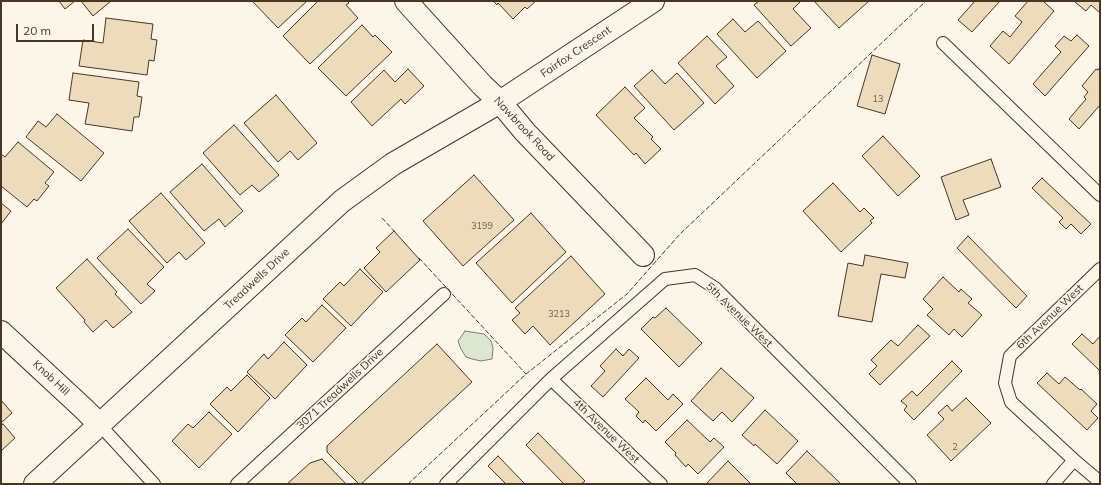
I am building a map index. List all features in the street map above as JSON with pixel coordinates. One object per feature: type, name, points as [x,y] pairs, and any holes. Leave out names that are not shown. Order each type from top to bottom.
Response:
[{"type":"street","name":"Nawbrook Road","points":[[406,1],[482,85],[500,102],[525,132],[643,255]]},
{"type":"street","name":"Fairfox Crescent","points":[[500,102],[653,1]]},
{"type":"street","name":"Treadwells Drive","points":[[35,484],[342,201],[393,164],[500,102]]},
{"type":"street","name":"Knob Hill","points":[[1,332],[99,424]]},
{"type":"lane","points":[[943,43],[1100,194]]},
{"type":"lane","name":"6th Avenue West","points":[[1100,269],[1010,356],[1005,383],[1011,402],[1100,482]]},
{"type":"lane","name":"5th Avenue West","points":[[446,484],[551,379],[665,279],[695,275],[715,288],[910,484]]},
{"type":"lane","name":"3071 Treadwells Drive","points":[[237,484],[444,294]]},
{"type":"lane","name":"4th Avenue West","points":[[551,379],[661,484]]},
{"type":"lane","points":[[99,424],[154,484]]},
{"type":"lane","points":[[1053,484],[1074,460]]},
{"type":"green space","points":[[465,331],[484,334],[491,341],[493,348],[492,359],[481,361],[466,357],[458,341]]},
{"type":"building","points":[[59,1],[75,1],[65,9]]},
{"type":"building","points":[[81,1],[111,1],[93,16]]},
{"type":"building","points":[[252,1],[307,1],[278,28]]},
{"type":"building","points":[[318,1],[347,1],[349,3],[346,5],[358,18],[310,64],[283,36]]},
{"type":"building","points":[[493,1],[536,1],[527,9],[525,7],[513,19],[498,3],[497,5]]},
{"type":"building","points":[[759,1],[801,1],[793,9],[811,28],[791,46],[754,5]]},
{"type":"building","points":[[814,1],[869,1],[839,28]]},
{"type":"building","points":[[975,1],[1000,1],[972,32],[958,20]]},
{"type":"building","points":[[1028,1],[1043,1],[1054,11],[1009,64],[990,46],[1003,31],[1010,37],[1022,22],[1015,16]]},
{"type":"building","points":[[1100,1],[1100,13],[1091,5],[1086,11],[1075,2]]},
{"type":"building","points":[[106,18],[153,24],[151,39],[157,40],[154,61],[149,60],[147,75],[79,66],[83,40],[103,43]]},
{"type":"building","points":[[733,19],[745,32],[758,21],[786,51],[757,78],[717,34]]},
{"type":"building","points":[[362,25],[373,37],[375,35],[392,52],[346,96],[318,68]]},
{"type":"building","points":[[1077,35],[1089,46],[1045,96],[1033,84],[1061,52],[1055,46],[1064,36],[1071,41]]},
{"type":"building","points":[[707,36],[727,57],[716,66],[734,86],[715,104],[678,63]]},
{"type":"building","points":[[872,55],[900,64],[885,114],[857,106]]},
{"type":"building","points":[[1100,67],[1100,105],[1079,129],[1069,119],[1086,99],[1084,97],[1088,92],[1082,86],[1096,69],[1098,70]]},
{"type":"building","points":[[408,69],[424,86],[405,104],[401,99],[372,126],[351,102],[384,70],[395,82]]},
{"type":"building","points":[[652,70],[665,84],[677,73],[704,103],[674,130],[634,86]]},
{"type":"building","points":[[73,73],[139,82],[137,96],[142,97],[139,117],[134,117],[132,131],[85,124],[89,103],[69,100]]},
{"type":"building","points":[[625,87],[645,108],[634,118],[653,137],[651,139],[661,149],[645,164],[636,153],[634,155],[596,115]]},
{"type":"building","points":[[276,95],[317,143],[298,160],[290,151],[278,162],[244,123]]},
{"type":"building","points":[[57,114],[104,153],[81,181],[26,137],[38,121],[46,127]]},
{"type":"building","points":[[234,125],[279,175],[259,192],[252,185],[240,195],[203,153]]},
{"type":"building","points":[[883,136],[920,176],[898,196],[862,156]]},
{"type":"building","points":[[18,142],[54,172],[45,183],[49,186],[37,201],[34,199],[27,207],[1,186],[1,154],[5,157]]},
{"type":"building","points":[[991,159],[1001,187],[963,200],[969,215],[956,220],[941,177]]},
{"type":"building","points":[[202,164],[243,211],[225,227],[219,219],[204,231],[170,192]]},
{"type":"building","points":[[474,175],[514,220],[463,266],[423,221]]},
{"type":"building","points":[[1042,178],[1091,224],[1081,234],[1071,224],[1066,229],[1059,222],[1063,218],[1032,188]]},
{"type":"building","points":[[833,183],[860,212],[864,208],[874,218],[870,221],[872,223],[841,252],[803,211]]},
{"type":"building","points":[[161,193],[205,243],[186,260],[179,252],[167,263],[129,221]]},
{"type":"building","points":[[1,203],[11,211],[1,224]]},
{"type":"building","points":[[531,213],[566,252],[512,303],[476,263]]},
{"type":"building","points":[[128,229],[164,267],[147,284],[155,291],[141,304],[97,258]]},
{"type":"building","points":[[394,231],[420,260],[386,292],[364,268],[380,252],[376,248]]},
{"type":"building","points":[[968,236],[1027,296],[1016,308],[957,248]]},
{"type":"building","points":[[865,255],[908,263],[905,278],[881,274],[872,322],[838,316],[848,263],[863,266]]},
{"type":"building","points":[[571,256],[605,294],[550,345],[533,326],[525,334],[512,320],[520,313],[515,308]]},
{"type":"building","points":[[87,259],[117,292],[115,294],[132,312],[113,328],[106,320],[93,332],[84,322],[85,320],[56,288]]},
{"type":"building","points":[[360,269],[383,292],[351,326],[323,299],[340,282],[344,286]]},
{"type":"building","points":[[943,277],[959,292],[961,289],[972,299],[968,303],[982,315],[962,337],[954,329],[949,335],[927,315],[933,309],[923,299]]},
{"type":"building","points":[[322,305],[346,328],[313,362],[285,335],[302,318],[306,322]]},
{"type":"building","points":[[666,308],[702,343],[679,367],[641,329],[653,317],[655,318]]},
{"type":"building","points":[[918,325],[930,336],[880,385],[869,374],[877,366],[871,360],[891,340],[898,346]]},
{"type":"building","points":[[1082,334],[1093,344],[1100,336],[1100,371],[1072,344]]},
{"type":"building","points":[[284,342],[307,365],[275,399],[247,372],[264,354],[268,359]]},
{"type":"building","points":[[437,344],[472,382],[361,484],[359,484],[327,452],[327,446]]},
{"type":"building","points":[[616,349],[623,356],[629,349],[639,358],[603,397],[591,386],[605,371],[600,366]]},
{"type":"building","points":[[952,361],[962,371],[914,420],[904,410],[907,406],[901,401],[912,391],[917,396]]},
{"type":"building","points":[[721,368],[754,398],[732,422],[722,412],[713,421],[691,401]]},
{"type":"building","points":[[1047,373],[1059,384],[1065,377],[1097,404],[1091,411],[1098,418],[1087,430],[1037,383]]},
{"type":"building","points":[[247,375],[270,398],[238,432],[210,404],[227,387],[231,391]]},
{"type":"building","points":[[646,378],[668,400],[673,394],[683,404],[656,431],[645,420],[643,423],[636,416],[639,412],[625,399]]},
{"type":"building","points":[[966,398],[991,423],[951,461],[927,435],[944,419],[938,413],[947,405],[952,411]]},
{"type":"building","points":[[1,400],[12,413],[1,423]]},
{"type":"building","points":[[765,410],[798,441],[777,464],[755,444],[754,446],[742,435]]},
{"type":"building","points":[[209,412],[232,434],[199,468],[172,441],[188,424],[193,428]]},
{"type":"building","points":[[687,420],[710,442],[714,438],[724,447],[698,474],[688,464],[686,467],[675,455],[676,453],[665,442]]},
{"type":"building","points":[[3,424],[15,438],[1,451],[1,425]]},
{"type":"building","points":[[538,433],[585,481],[581,484],[564,484],[526,445]]},
{"type":"building","points":[[807,451],[841,484],[797,484],[786,473]]},
{"type":"building","points":[[498,456],[525,484],[506,484],[488,466]]},
{"type":"building","points":[[322,459],[346,484],[287,484],[310,463]]},
{"type":"building","points":[[728,461],[751,484],[707,483]]},
{"type":"fence","points":[[408,484],[526,374],[627,294],[680,234],[926,1]]},
{"type":"fence","points":[[382,218],[396,233]]},
{"type":"fence","points":[[419,258],[526,374]]}]
